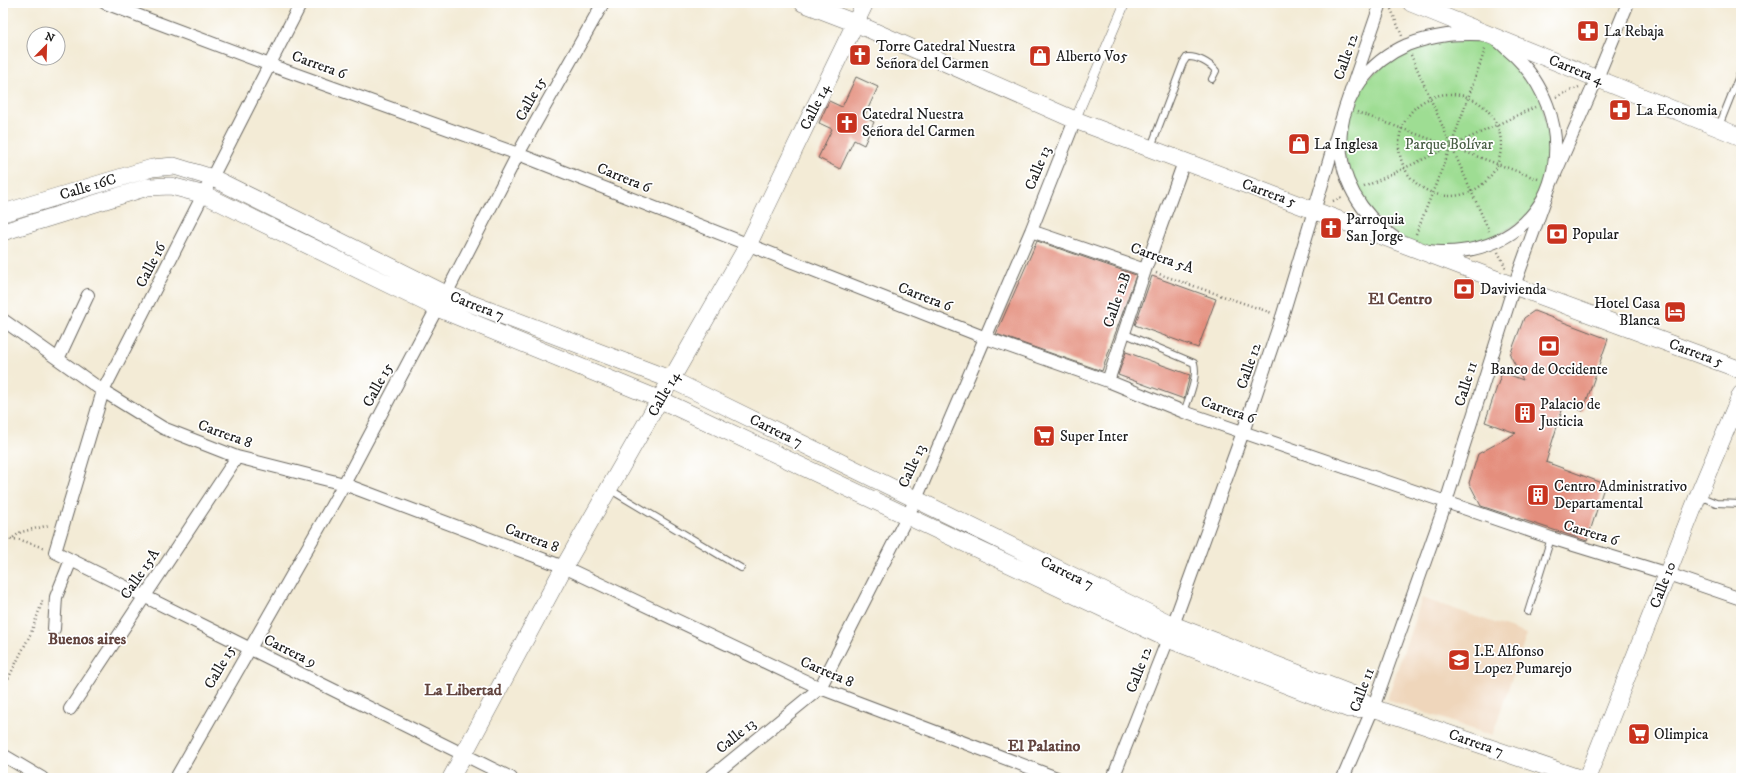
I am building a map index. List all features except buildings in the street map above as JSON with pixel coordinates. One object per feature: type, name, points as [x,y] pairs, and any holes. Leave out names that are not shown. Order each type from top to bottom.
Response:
[{"type":"main road","name":"Carrera 5","points":[[803,3],[855,23],[1075,120],[1741,370]]},
{"type":"main road","name":"Calle 14","points":[[451,778],[564,567],[661,400],[748,245],[864,3]]},
{"type":"main road","name":"Carrera 4","points":[[1411,3],[1741,137]]},
{"type":"main road","name":"Carrera 7","points":[[174,166],[213,178],[446,294],[672,380],[916,499],[1170,632]]},
{"type":"main road","name":"Calle 16C","points":[[3,213],[152,168],[174,166]]},
{"type":"main road","name":"Carrera 7","points":[[171,186],[205,195],[437,308],[661,400],[908,516],[1170,632],[1349,709],[1372,708],[1579,778]]},
{"type":"main road","name":"Calle 16C","points":[[3,232],[148,187],[171,186]]},
{"type":"main road","name":"Calle 10","points":[[1587,778],[1698,496],[1741,394]]},
{"type":"street","name":"Carrera 6","points":[[105,3],[270,65],[518,154],[986,338],[1108,382],[1184,412],[1551,538],[1668,574],[1741,599]]},
{"type":"street","name":"Calle 16","points":[[55,552],[103,391],[205,195],[301,3]]},
{"type":"street","name":"Calle 15","points":[[176,778],[344,484],[437,308],[446,294],[518,154],[602,3]]},
{"type":"street","points":[[1075,120],[1125,3]]},
{"type":"street","name":"Calle 12","points":[[1113,778],[1170,632],[1243,432],[1282,317],[1345,108],[1381,3]]},
{"type":"street","name":"Calle 11","points":[[1343,778],[1372,708],[1446,502],[1514,286],[1550,184],[1597,78],[1628,3]]},
{"type":"street","points":[[1447,34],[1490,35],[1517,58],[1529,71],[1547,101],[1552,117],[1556,150],[1550,184],[1541,202],[1528,218],[1512,232],[1494,242],[1474,249],[1453,252],[1411,247],[1384,230],[1372,219],[1352,192],[1346,176],[1340,142],[1345,108],[1356,88],[1370,71],[1387,57],[1406,46],[1426,38],[1447,34]]},
{"type":"street","name":"Calle 13","points":[[710,778],[820,688],[916,499],[986,338],[1075,120]]},
{"type":"street","name":"Calle 12B","points":[[1108,382],[1123,333],[1184,162]]},
{"type":"street","name":"Carrera 5A","points":[[1031,230],[1145,270]]},
{"type":"street","points":[[58,359],[88,295]]},
{"type":"street","name":"Carrera 8","points":[[3,320],[103,391],[164,428],[237,457],[344,484],[564,567],[820,688],[1057,778]]},
{"type":"street","name":"Calle 15A","points":[[70,709],[237,457]]},
{"type":"street","name":"Carrera 9","points":[[55,552],[511,778]]},
{"type":"street","points":[[54,629],[56,597],[71,560]]},
{"type":"street","points":[[3,755],[42,778]]},
{"type":"lane","points":[[1150,148],[1183,63],[1187,57],[1192,56],[1212,66],[1216,71],[1212,79]]},
{"type":"lane","points":[[1718,128],[1741,71]]},
{"type":"lane","points":[[1123,333],[1194,363],[1194,379],[1184,412]]},
{"type":"lane","points":[[609,489],[741,568]]},
{"type":"lane","points":[[1698,496],[1716,503],[1741,504]]},
{"type":"lane","points":[[1528,612],[1551,538]]},
{"type":"path","points":[[1389,3],[1406,46],[1514,286]]},
{"type":"path","points":[[1411,247],[1451,146],[1490,35]]},
{"type":"path","points":[[1314,210],[1597,78]]},
{"type":"path","points":[[1449,94],[1468,97],[1486,108],[1498,124],[1502,144],[1499,164],[1488,181],[1472,193],[1452,197],[1432,194],[1416,184],[1404,168],[1398,148],[1401,128],[1412,110],[1430,98],[1449,94]]},
{"type":"path","points":[[1345,108],[1451,146],[1550,184]]},
{"type":"path","name":"Carrera 5A","points":[[1145,270],[1282,317]]},
{"type":"path","points":[[10,540],[21,532],[52,525],[64,519]]},
{"type":"path","points":[[3,538],[10,540],[21,540],[55,552]]},
{"type":"path","points":[[3,688],[31,633],[43,597]]},
{"type":"shaded area","name":"I.E Alfonso Lopez Pumarejo","points":[[1422,598],[1527,634],[1492,736],[1387,699]]},
{"type":"green space","name":"Parque Bolívar","points":[[1490,35],[1539,85],[1554,167],[1528,218],[1474,249],[1411,247],[1361,206],[1340,142],[1356,88],[1407,46]]},
{"type":"place","name":"La Rebaja","points":[[1588,31]]},
{"type":"place","name":"Torre Catedral Nuestra Señora del Carmen","points":[[860,55]]},
{"type":"place","name":"Alberto Vo5","points":[[1040,56]]},
{"type":"place","name":"La Economia","points":[[1620,110]]},
{"type":"place","name":"Catedral Nuestra Señora del Carmen","points":[[847,123]]},
{"type":"place","name":"La Inglesa","points":[[1299,144]]},
{"type":"place","name":"Parroquia San Jorge","points":[[1331,228]]},
{"type":"place","name":"Popular","points":[[1557,234]]},
{"type":"place","name":"Davivienda","points":[[1464,289]]},
{"type":"place","name":"Hotel Casa Blanca","points":[[1675,312]]},
{"type":"place","name":"Banco de Occidente","points":[[1549,346]]},
{"type":"place","name":"Palacio de Justicia","points":[[1525,413]]},
{"type":"place","name":"Super Inter","points":[[1044,436]]},
{"type":"place","name":"Centro Administrativo Departamental","points":[[1538,495]]},
{"type":"place","name":"I.E Alfonso Lopez Pumarejo","points":[[1459,660]]},
{"type":"place","name":"Olimpica","points":[[1639,734]]},
{"type":"district","name":"El Centro","points":[[1400,299]]},
{"type":"district","name":"Buenos aires","points":[[87,639]]},
{"type":"district","name":"La Libertad","points":[[463,690]]},
{"type":"district","name":"El Palatino","points":[[1044,746]]}]
